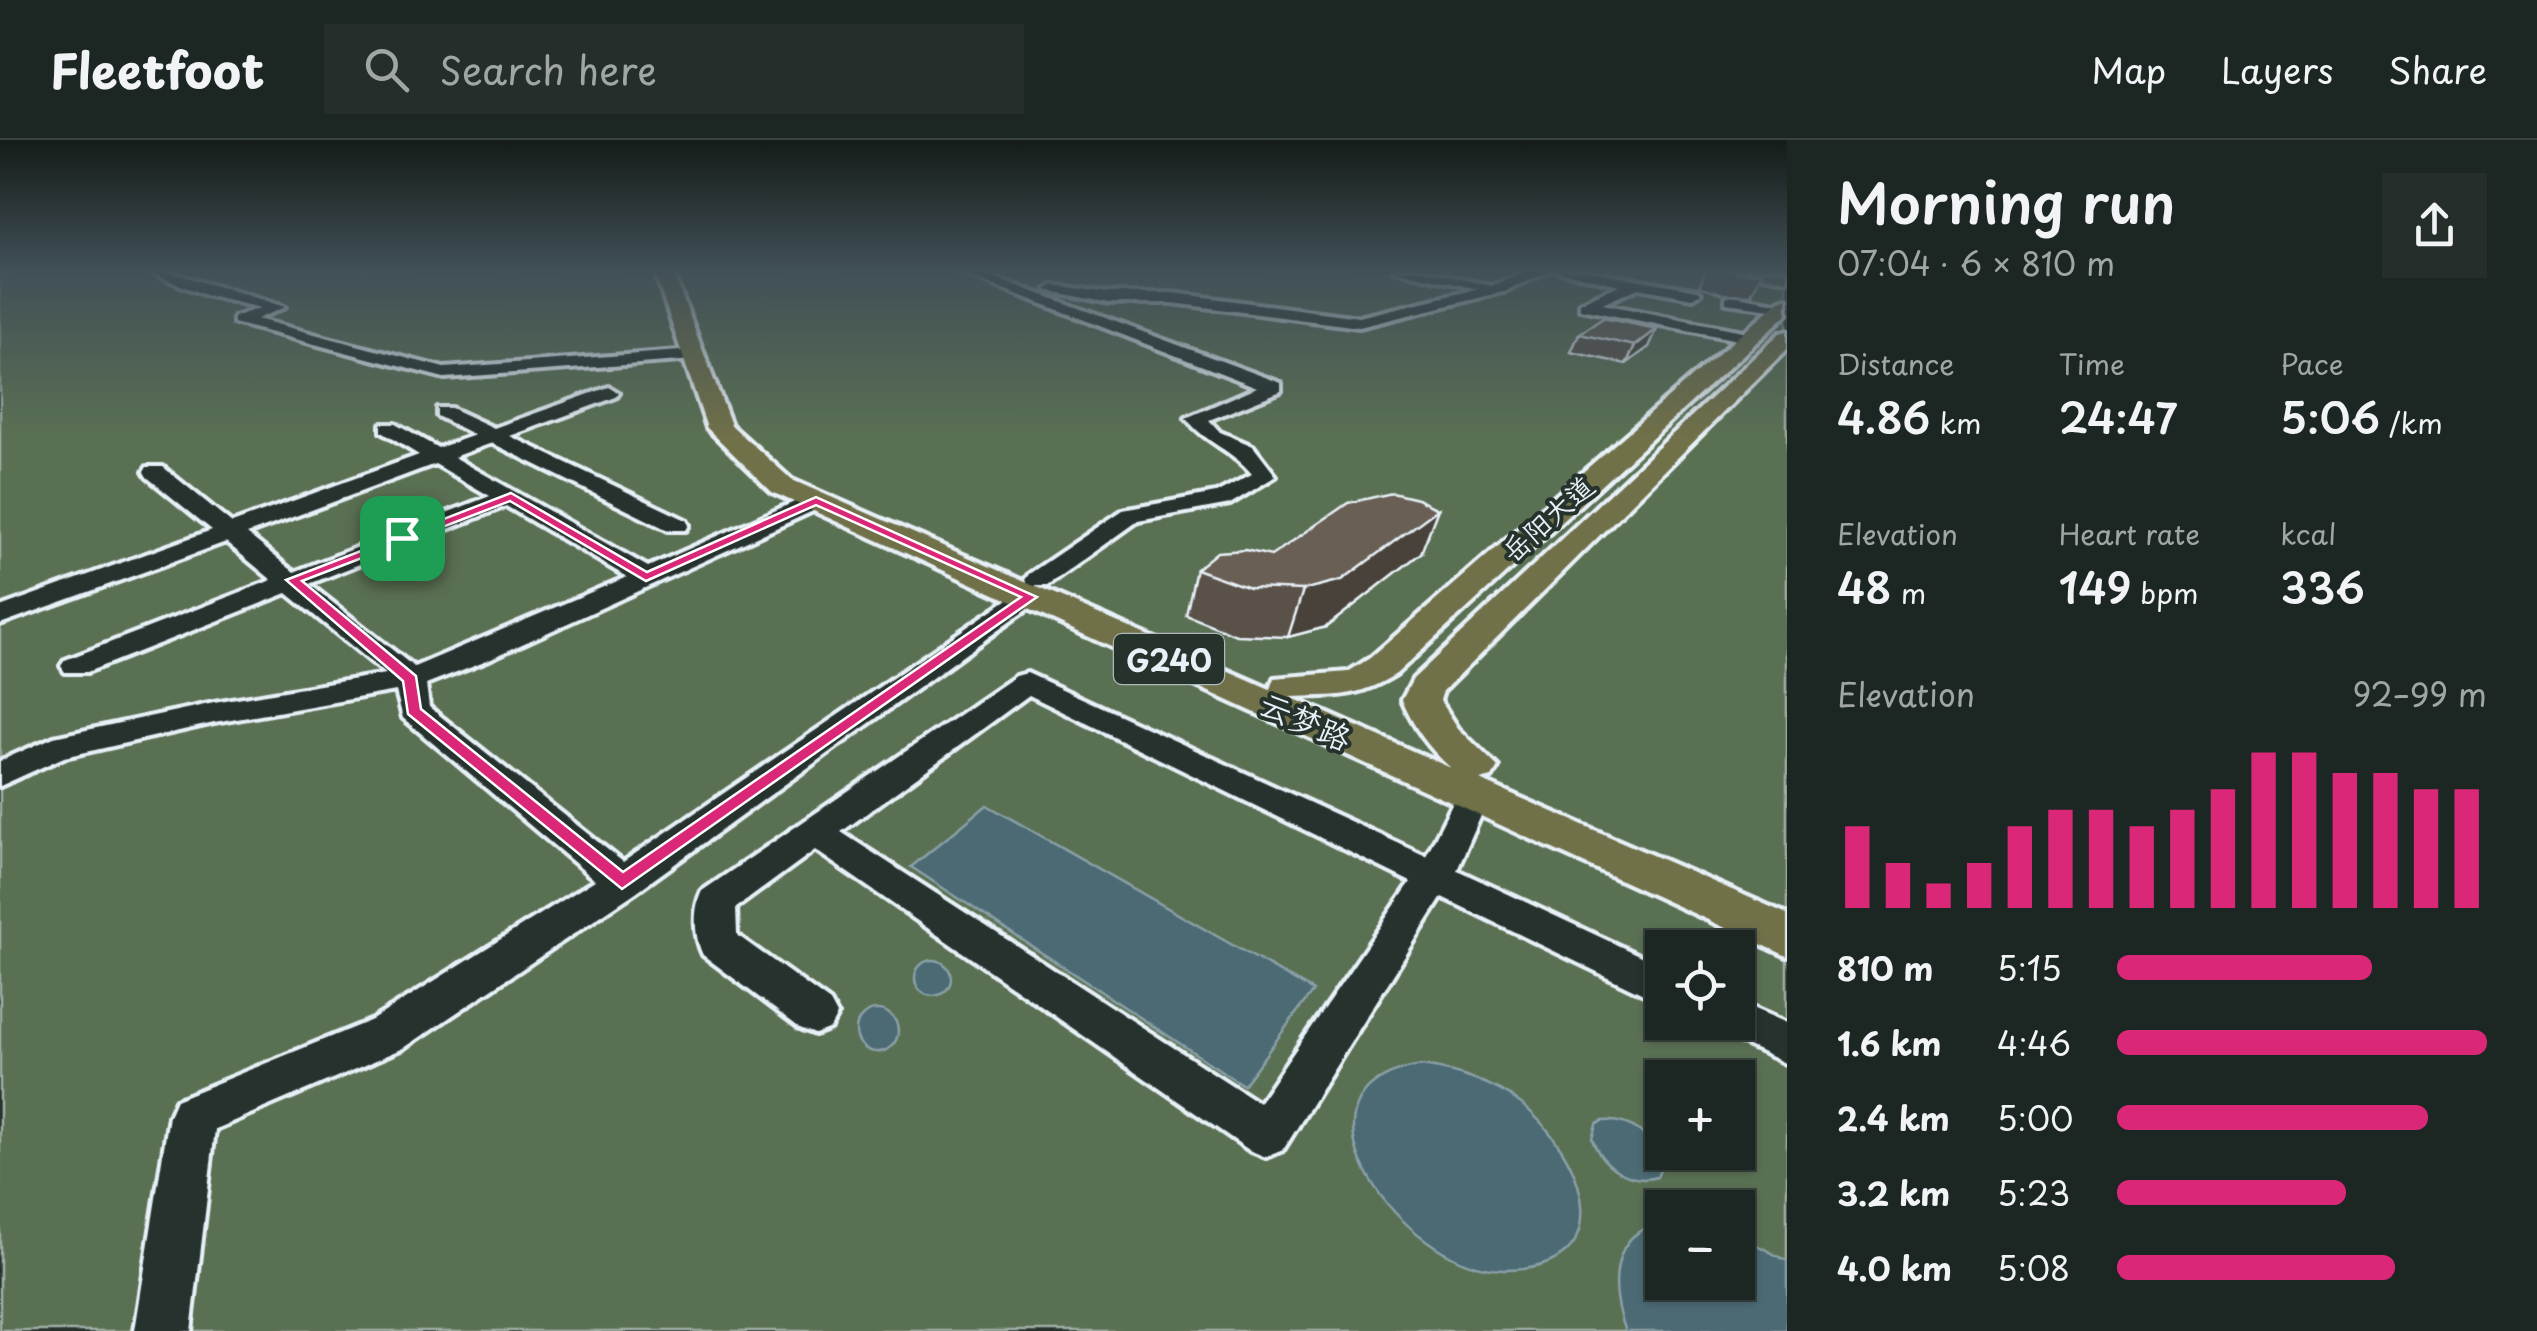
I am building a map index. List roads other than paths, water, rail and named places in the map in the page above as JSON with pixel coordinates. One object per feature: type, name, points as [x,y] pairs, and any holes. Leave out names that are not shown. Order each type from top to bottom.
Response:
[{"type":"main road","name":"云梦路","points":[[683,326],[720,428],[782,486],[1034,588],[1475,781],[1787,936]]},
{"type":"main road","name":"G240","points":[[703,326],[743,424],[804,478],[1034,588],[1287,686],[1475,781],[1787,906]]},
{"type":"main road","name":"岳阳大道","points":[[1287,686],[1356,683],[1383,666],[1748,337],[1784,328]]},
{"type":"main road","name":"岳阳大道","points":[[1475,781],[1428,717],[1421,700],[1426,687],[1784,328]]},
{"type":"street","points":[[263,326],[452,372],[694,355]]},
{"type":"street","points":[[163,1331],[194,1116],[388,1034],[622,882],[1034,588],[1131,514],[1222,499],[1265,476],[1245,451],[1213,436],[1196,418],[1274,387],[1111,326]]},
{"type":"street","points":[[1689,326],[1748,337]]},
{"type":"street","points":[[444,412],[452,372]]},
{"type":"street","points":[[0,616],[609,393]]},
{"type":"street","points":[[646,577],[388,428],[444,412],[677,525]]},
{"type":"street","points":[[155,472],[410,680],[414,711],[622,882]]},
{"type":"street","points":[[76,666],[511,496]]},
{"type":"street","points":[[0,775],[54,748],[214,713],[410,680],[477,654],[816,501]]},
{"type":"street","points":[[815,1015],[717,943],[716,902],[1027,682],[1645,977]]},
{"type":"street","points":[[816,832],[1266,1134],[1435,878],[1475,781]]},
{"type":"street","points":[[1755,1029],[1787,1044]]},
{"type":"water","points":[[987,805],[1313,991],[1243,1085],[911,867]]},
{"type":"water","points":[[933,960],[946,965],[951,978],[946,991],[933,996],[920,991],[915,978],[920,965]]},
{"type":"water","points":[[877,1010],[892,1016],[898,1031],[892,1046],[877,1052],[862,1046],[856,1031],[862,1016]]},
{"type":"water","points":[[1422,1066],[1485,1083],[1520,1103],[1543,1125],[1576,1179],[1582,1206],[1579,1231],[1566,1252],[1541,1265],[1503,1270],[1465,1262],[1427,1241],[1394,1211],[1368,1176],[1355,1140],[1356,1107],[1378,1081]]},
{"type":"water","points":[[1612,1121],[1640,1131],[1645,1135],[1645,1170],[1660,1170],[1657,1177],[1636,1178],[1609,1165],[1592,1139],[1596,1125]]},
{"type":"water","points":[[1644,1229],[1645,1300],[1755,1300],[1755,1244],[1787,1261],[1787,1331],[1626,1331],[1617,1299],[1618,1266],[1631,1238]]}]
